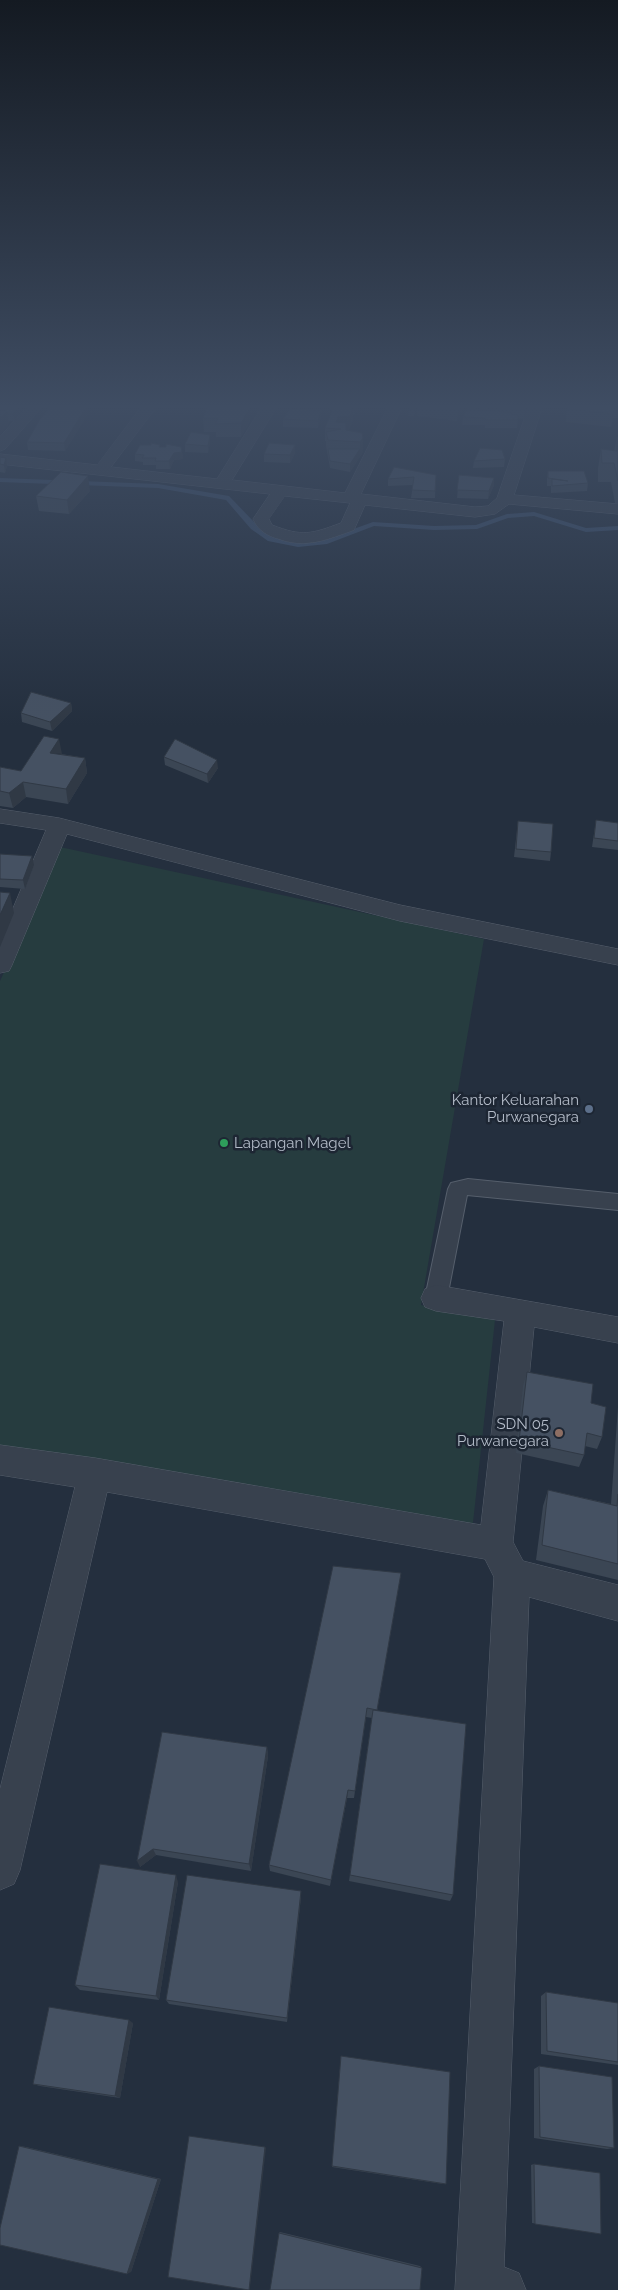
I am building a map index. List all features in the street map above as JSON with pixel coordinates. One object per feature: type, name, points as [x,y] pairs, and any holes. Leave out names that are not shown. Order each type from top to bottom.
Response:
[{"type":"street","points":[[266,512],[261,519],[266,528],[305,542],[348,526],[352,512]]},
{"type":"street","points":[[468,512],[489,512]]},
{"type":"street","points":[[0,816],[59,825],[400,913],[618,957]]},
{"type":"street","points":[[0,965],[24,912],[59,825]]},
{"type":"street","points":[[0,910],[24,912]]},
{"type":"street","points":[[436,1298],[520,1311],[618,1330]]},
{"type":"street","points":[[487,2289],[504,1559],[520,1311]]},
{"type":"street","points":[[0,1460],[95,1474],[504,1559],[618,1603]]},
{"type":"street","points":[[0,1870],[95,1474]]},
{"type":"lane","points":[[436,1298],[458,1189],[468,1187],[618,1202]]},
{"type":"green space","name":"Lapangan Magel","points":[[60,847],[484,939],[421,1305],[495,1320],[472,1532],[0,1462],[0,981]]},
{"type":"building","points":[[31,692],[71,703],[50,722],[21,713]]},
{"type":"building","points":[[44,736],[59,739],[50,753],[85,758],[66,789],[23,782],[9,793],[0,791],[0,767],[21,771]]},
{"type":"building","points":[[175,739],[217,760],[207,774],[164,757]]},
{"type":"building","points":[[596,820],[618,823],[618,841],[594,838]]},
{"type":"building","points":[[518,821],[553,824],[551,852],[516,849]]},
{"type":"building","points":[[0,854],[32,856],[23,880],[0,879]]},
{"type":"building","points":[[0,892],[10,893],[0,915]]},
{"type":"building","name":"SDN 05 Purwanegara","points":[[527,1372],[593,1384],[591,1403],[606,1407],[602,1437],[587,1433],[584,1455],[519,1441]]},
{"type":"building","points":[[548,1490],[617,1506],[618,1494],[618,1564],[542,1545]]},
{"type":"building","points":[[333,1566],[401,1573],[377,1710],[367,1708],[355,1791],[348,1790],[331,1880],[269,1865]]},
{"type":"building","points":[[373,1710],[466,1724],[453,1895],[350,1875]]},
{"type":"building","points":[[162,1732],[267,1747],[249,1864],[153,1849],[137,1861]]},
{"type":"building","points":[[100,1864],[176,1875],[156,1996],[75,1985]]},
{"type":"building","points":[[187,1875],[301,1891],[287,2018],[166,2000]]},
{"type":"building","points":[[546,1992],[618,2003],[618,2062],[547,2051]]},
{"type":"building","points":[[49,2007],[129,2020],[115,2096],[33,2084]]},
{"type":"building","points":[[341,2056],[450,2072],[446,2184],[332,2166]]},
{"type":"building","points":[[539,2066],[612,2077],[614,2148],[540,2137]]},
{"type":"building","points":[[189,2136],[265,2147],[249,2290],[168,2277]]},
{"type":"building","points":[[19,2146],[158,2179],[127,2274],[0,2245],[0,2228]]},
{"type":"building","points":[[534,2164],[600,2173],[601,2234],[535,2224]]},
{"type":"building","points":[[279,2233],[422,2268],[420,2290],[270,2290]]},
{"type":"waterway","points":[[241,512],[254,527],[271,539],[298,545],[324,542],[373,524],[434,528],[477,527],[507,516],[534,514],[586,530],[618,528]]},
{"type":"place","name":"Kantor Keluarahan Purwanegara","points":[[589,1109]]},
{"type":"place","name":"Lapangan Magel","points":[[224,1143]]},
{"type":"place","name":"SDN 05 Purwanegara","points":[[559,1433]]}]
